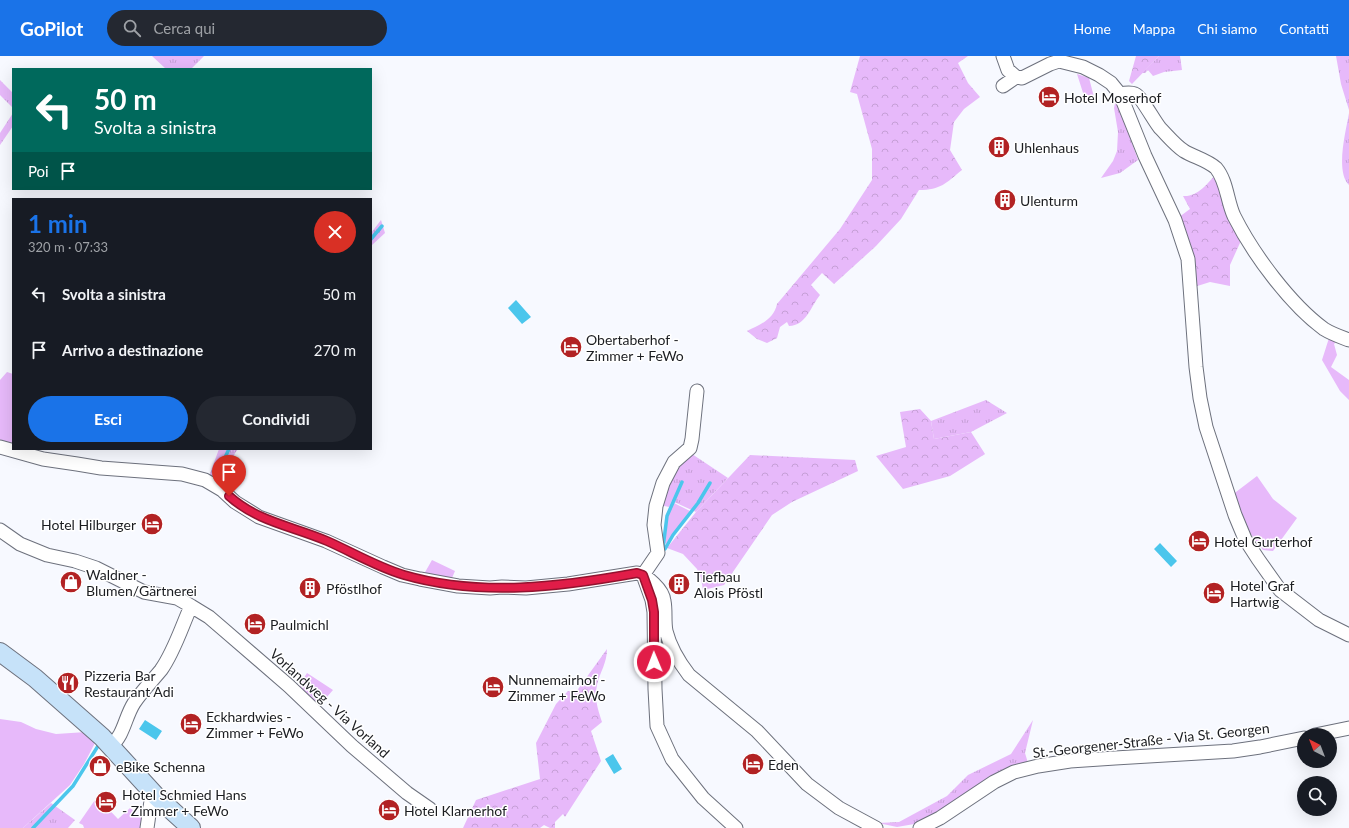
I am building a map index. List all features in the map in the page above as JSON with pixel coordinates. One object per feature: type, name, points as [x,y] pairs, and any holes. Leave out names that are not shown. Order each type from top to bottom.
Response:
[{"type":"street","points":[[1003,56],[1008,70],[1016,77],[1022,78],[1059,61],[1083,67],[1099,75],[1111,83],[1120,94],[1144,156],[1175,220],[1188,259],[1196,367],[1200,398],[1206,427],[1235,515],[1245,539],[1280,590],[1319,620],[1349,635]]},
{"type":"street","points":[[1003,86],[1016,77]]},
{"type":"street","points":[[1120,94],[1135,94],[1141,100],[1153,120],[1183,150],[1210,164],[1216,169],[1222,179],[1233,215],[1254,250],[1269,271],[1304,311],[1324,329],[1349,340]]},
{"type":"street","points":[[643,575],[658,553],[654,525],[656,506],[663,483],[674,462],[690,448],[697,391]]},
{"type":"street","points":[[0,447],[43,459],[101,468],[182,474],[205,480],[222,490],[236,502],[259,517],[326,541],[389,570],[420,580],[458,586],[526,588],[568,584],[637,573],[643,575],[660,591],[664,599],[667,632],[680,664],[689,675],[757,731],[807,784],[839,808],[876,828]]},
{"type":"street","name":"Vorlandweg - Via Vorland","points":[[0,530],[20,544],[47,555],[75,561],[96,568],[144,592],[177,598],[209,617],[289,686],[352,746],[407,793],[430,809]]},
{"type":"street","points":[[643,575],[652,600],[654,612],[657,726],[672,759],[703,798],[736,828]]},
{"type":"street","points":[[111,746],[119,738],[134,703],[161,670],[170,655],[191,606]]},
{"type":"street","points":[[0,652],[35,678],[111,746],[156,796],[191,828]]},
{"type":"street","points":[[1337,730],[1349,728]]},
{"type":"street","name":"St.-Georgener-Straße - Via St. Georgen","points":[[920,828],[940,818],[994,782],[1014,772],[1038,766],[1084,760],[1234,751],[1297,739]]},
{"type":"street","points":[[147,828],[151,801],[156,796]]},
{"type":"green space","points":[[152,56],[204,56],[192,68],[165,68]]},
{"type":"green space","points":[[860,56],[968,56],[958,63],[968,83],[980,97],[964,109],[954,122],[950,150],[962,170],[943,185],[933,189],[919,190],[901,219],[876,246],[834,284],[822,273],[811,285],[820,295],[808,315],[800,323],[795,325],[789,326],[787,322],[780,327],[777,338],[767,343],[757,339],[747,331],[770,318],[777,304],[840,229],[872,180],[872,149],[857,94],[850,92]]},
{"type":"green space","points":[[1136,56],[1159,56],[1132,84],[1129,81]]},
{"type":"green space","points":[[1159,56],[1180,56],[1182,70],[1164,72],[1153,76],[1148,70],[1145,73],[1142,73]]},
{"type":"green space","points":[[1336,56],[1349,56],[1349,110],[1341,84]]},
{"type":"green space","points":[[1077,74],[1089,78],[1094,97],[1085,99]]},
{"type":"green space","points":[[0,80],[12,92],[12,107],[0,95]]},
{"type":"green space","points":[[1116,98],[1138,160],[1120,173],[1101,178],[1113,161],[1117,151],[1118,132],[1114,108]]},
{"type":"green space","points":[[1349,113],[1349,185],[1345,179],[1342,161]]},
{"type":"green space","points":[[12,115],[12,127],[0,145],[0,133]]},
{"type":"green space","points":[[1217,173],[1244,234],[1230,265],[1230,286],[1210,282],[1191,288],[1175,220],[1190,209],[1183,196],[1188,196],[1198,192]]},
{"type":"green space","points":[[381,220],[385,233],[372,245],[372,232]]},
{"type":"green space","points":[[1329,338],[1336,342],[1334,344],[1337,355],[1331,367],[1349,380],[1349,400],[1340,391],[1322,360]]},
{"type":"green space","points":[[7,372],[12,374],[12,446],[0,442],[0,380]]},
{"type":"green space","points":[[986,400],[1007,413],[971,432],[934,439],[931,421]]},
{"type":"green space","points":[[920,409],[931,421],[934,439],[971,432],[985,454],[950,476],[903,489],[876,456],[906,447],[900,412]]},
{"type":"green space","points":[[219,450],[237,450],[224,484],[209,476]]},
{"type":"green space","points":[[692,454],[728,478],[696,512],[672,501],[669,507],[660,505],[677,467]]},
{"type":"green space","points":[[750,455],[855,460],[858,471],[792,502],[772,515],[724,585],[703,590],[701,578],[697,569],[683,554],[667,548],[696,512]]},
{"type":"green space","points":[[1257,476],[1273,499],[1297,518],[1273,551],[1263,550],[1244,525],[1232,495]]},
{"type":"green space","points":[[674,503],[690,511],[666,544],[668,516]]},
{"type":"green space","points":[[432,560],[455,571],[452,578],[424,574]]},
{"type":"green space","points":[[607,649],[606,659],[596,690],[597,704],[602,722],[591,731],[601,761],[565,817],[563,814],[555,822],[555,828],[550,828],[544,825],[540,828],[463,828],[476,800],[540,779],[536,743],[556,704],[568,691],[576,692]]},
{"type":"green space","points":[[307,673],[333,690],[319,706],[298,687]]},
{"type":"green space","points":[[0,719],[21,722],[36,729],[56,734],[86,732],[96,741],[84,764],[70,785],[23,828],[0,828]]},
{"type":"green space","points":[[1033,720],[1025,753],[1028,763],[920,823],[897,827],[878,823],[899,822],[947,796],[968,775],[1011,754]]},
{"type":"green space","points":[[97,797],[118,819],[130,808],[143,818],[140,828],[84,828],[83,825],[79,823]]},
{"type":"green space","points":[[51,803],[75,820],[68,828],[23,828]]},
{"type":"water","points":[[516,300],[531,317],[522,324],[508,308]]},
{"type":"water","points":[[1160,543],[1177,561],[1171,567],[1154,549]]},
{"type":"water","points":[[145,720],[162,731],[156,740],[139,729]]},
{"type":"water","points":[[613,754],[622,769],[614,774],[605,759]]},
{"type":"waterway","points":[[372,238],[382,226]]},
{"type":"waterway","points":[[218,472],[229,450]]},
{"type":"waterway","points":[[663,548],[667,516],[682,482]]},
{"type":"waterway","points":[[665,549],[673,535],[698,503],[710,483]]},
{"type":"waterway","points":[[33,828],[73,786],[98,746]]},
{"type":"place","name":"Hotel Moserhof","points":[[1049,97]]},
{"type":"place","name":"Uhlenhaus","points":[[999,147]]},
{"type":"place","name":"Ulenturm","points":[[1005,200]]},
{"type":"place","name":"Obertaberhof - Zimmer + FeWo","points":[[571,347]]},
{"type":"place","name":"Hotel Hilburger","points":[[152,524]]},
{"type":"place","name":"Hotel Gurterhof","points":[[1199,541]]},
{"type":"place","name":"Waldner - Blumen/Gärtnerei","points":[[71,582]]},
{"type":"place","name":"Tiefbau Alois Pföstl","points":[[679,584]]},
{"type":"place","name":"Pföstlhof","points":[[310,588]]},
{"type":"place","name":"Hotel Graf Hartwig","points":[[1214,593]]},
{"type":"place","name":"Paulmichl","points":[[255,624]]},
{"type":"place","name":"Pizzeria Bar Restaurant Adi","points":[[68,683]]},
{"type":"place","name":"Nunnemairhof - Zimmer + FeWo","points":[[493,687]]},
{"type":"place","name":"Eckhardwies - Zimmer + FeWo","points":[[191,724]]},
{"type":"place","name":"Eden","points":[[753,764]]},
{"type":"place","name":"eBike Schenna","points":[[100,766]]},
{"type":"place","name":"Hotel Schmied Hans - Zimmer + FeWo","points":[[106,802]]},
{"type":"place","name":"Hotel Klarnerhof","points":[[389,810]]},
{"type":"route","points":[[229,496],[259,517],[326,541],[402,575],[420,580],[466,587],[526,588],[568,584],[637,573],[643,575],[652,600],[654,612],[654,662]]}]
